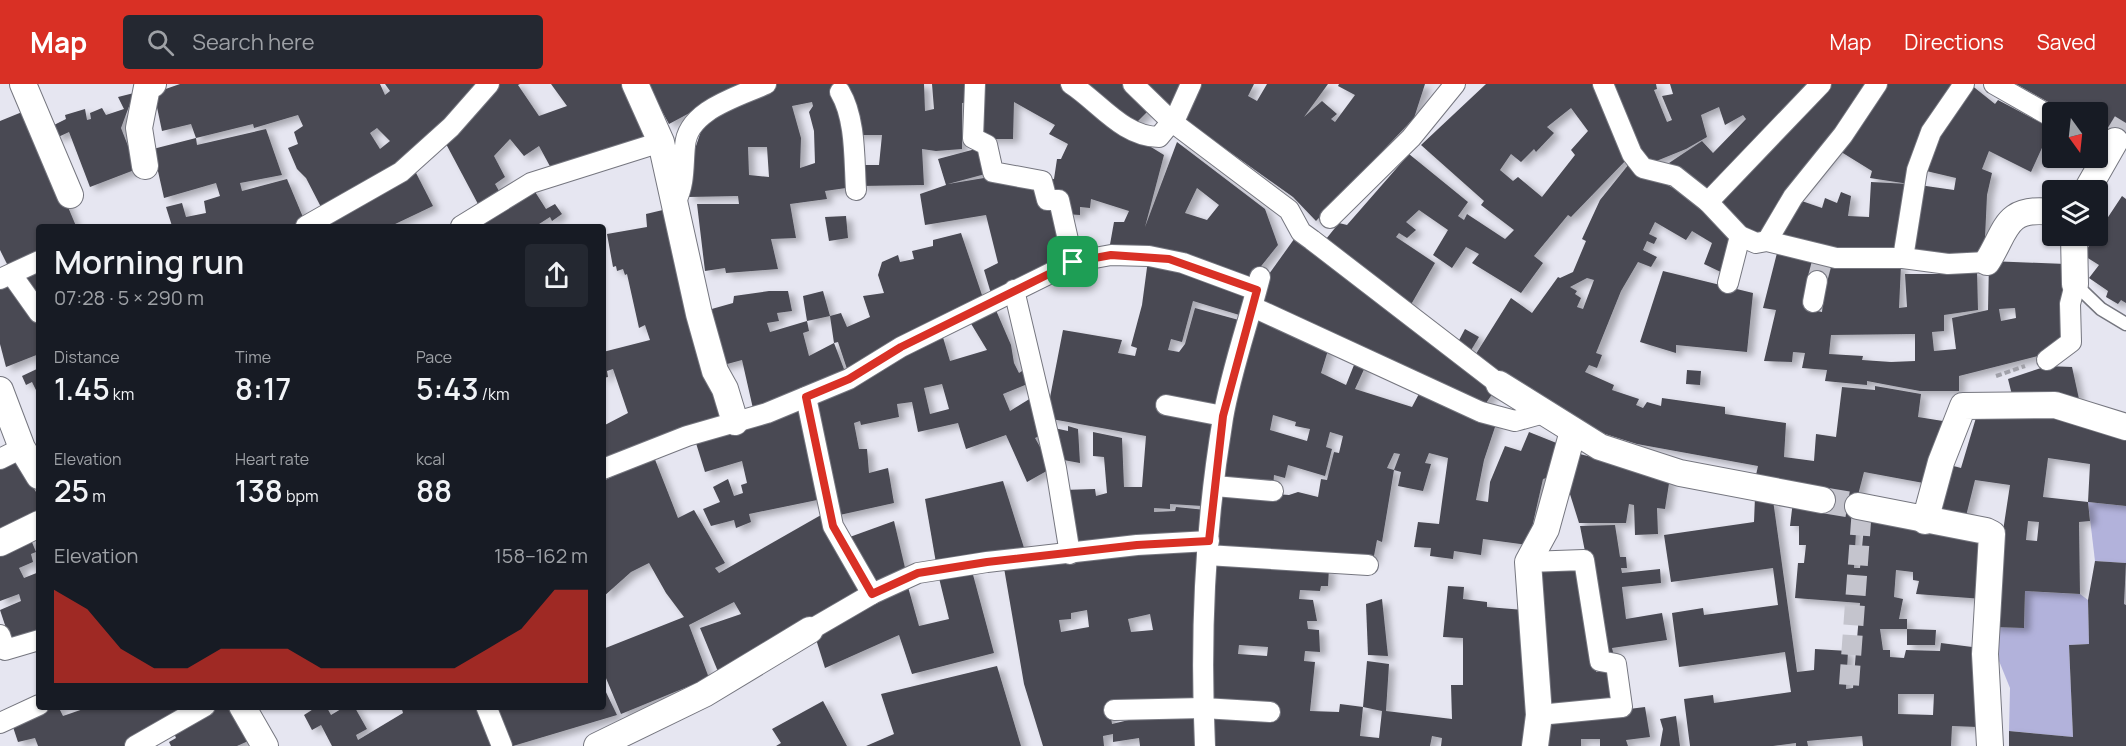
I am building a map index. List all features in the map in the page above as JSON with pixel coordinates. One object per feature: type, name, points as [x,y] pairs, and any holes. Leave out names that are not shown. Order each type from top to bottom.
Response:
[{"type":"street","points":[[23,84],[70,195]]},
{"type":"street","points":[[145,166],[139,129],[147,87],[153,84]]},
{"type":"street","points":[[310,224],[401,172],[452,127],[489,84]]},
{"type":"street","points":[[635,84],[661,142],[676,201],[699,314],[715,371],[725,389],[735,422]]},
{"type":"street","points":[[676,201],[682,188],[685,142],[689,127],[701,116],[766,84]]},
{"type":"street","points":[[975,84],[973,138],[987,146],[993,172],[1042,181],[1047,200],[1059,200],[1073,262]]},
{"type":"street","points":[[1071,84],[1129,129],[1145,137],[1159,136],[1171,121],[1191,84]]},
{"type":"street","points":[[1133,84],[1171,121],[1289,210],[1301,232],[1499,384],[1544,414],[1600,447],[1680,473],[1822,500]]},
{"type":"street","points":[[1330,218],[1412,138],[1455,84]]},
{"type":"street","points":[[1603,84],[1632,154],[1643,168],[1675,177],[1708,202],[1740,236],[1756,243],[1767,241],[1823,259],[1903,258],[1948,264],[1987,262],[2007,222],[2023,214],[2042,213]]},
{"type":"street","points":[[1708,202],[1821,84]]},
{"type":"street","points":[[1767,241],[1794,197],[1843,135],[1877,84]]},
{"type":"street","points":[[1903,258],[1914,185],[1921,160],[1931,132],[1964,84]]},
{"type":"street","points":[[1994,84],[2042,111]]},
{"type":"street","points":[[840,92],[844,99],[853,144],[856,190]]},
{"type":"street","points":[[2093,180],[2115,141]]},
{"type":"street","points":[[464,224],[483,210],[531,183],[661,142]]},
{"type":"street","points":[[1728,283],[1740,236]]},
{"type":"street","points":[[2047,360],[2071,342],[2070,304],[2075,284],[2074,246]]},
{"type":"street","points":[[606,468],[687,436],[806,397],[849,379],[901,347],[1073,262],[1111,255],[1149,256],[1183,263],[1256,291],[1481,412],[1515,421],[1544,414]]},
{"type":"street","points":[[36,262],[6,277],[36,310]]},
{"type":"street","points":[[1813,302],[1817,281]]},
{"type":"street","points":[[1014,290],[1056,468],[1070,554]]},
{"type":"street","points":[[1204,746],[1208,548],[1223,416],[1256,291]]},
{"type":"street","points":[[0,390],[11,453],[36,474]]},
{"type":"street","points":[[806,397],[833,526],[872,594]]},
{"type":"street","points":[[1166,405],[1223,416]]},
{"type":"street","points":[[1925,521],[1941,462],[1963,406],[2055,405],[2126,427]]},
{"type":"street","points":[[1535,746],[1539,715],[1528,561],[1546,529],[1573,431]]},
{"type":"street","points":[[1215,486],[1273,492]]},
{"type":"street","points":[[1858,506],[1992,534],[1985,654],[1990,746]]},
{"type":"street","points":[[0,543],[36,525]]},
{"type":"street","points":[[597,746],[704,694],[872,594],[918,573],[987,562],[1137,545],[1208,548],[1368,565]]},
{"type":"street","points":[[1528,561],[1584,560],[1600,662],[1616,664],[1622,707],[1539,715]]},
{"type":"street","points":[[0,635],[5,650],[36,641]]},
{"type":"street","points":[[0,723],[36,706]]},
{"type":"street","points":[[1114,710],[1203,708],[1270,712]]},
{"type":"street","points":[[135,746],[198,710]]},
{"type":"street","points":[[244,710],[265,746]]},
{"type":"street","points":[[488,710],[502,746]]},
{"type":"lane","points":[[2075,284],[2101,309],[2126,324]]},
{"type":"shaded area","points":[[2088,502],[2126,506],[2126,563],[2095,561]]},
{"type":"shaded area","points":[[2025,591],[2080,594],[2088,600],[2089,644],[2069,645],[2073,737],[2009,731],[2010,688],[1997,656],[1992,627],[2024,628]]},
{"type":"building","points":[[180,84],[380,84],[385,95],[390,91],[385,84],[484,84],[426,146],[322,209],[306,178],[297,169],[288,148],[298,144],[294,132],[303,126],[298,115],[254,128],[253,124],[196,138],[191,124],[162,131],[154,93]],"holes":[[[377,128],[390,141],[380,149],[370,133]]]},
{"type":"building","points":[[494,84],[520,84],[518,85],[539,116],[567,106],[551,84],[627,84],[653,139],[552,170],[539,146],[524,156],[510,139],[494,156],[505,177],[495,184],[499,191],[478,204],[445,142]]},
{"type":"building","points":[[647,84],[762,84],[697,109],[669,124]]},
{"type":"building","points":[[773,84],[924,84],[925,111],[934,109],[932,84],[972,84],[971,102],[962,103],[962,149],[936,151],[922,149],[924,185],[859,186],[858,165],[879,165],[882,135],[855,135],[853,187],[825,191],[827,199],[790,204],[796,238],[771,239],[778,269],[726,273],[725,268],[705,271],[697,204],[739,204],[738,196],[688,197],[693,155],[706,116]],"holes":[[[812,102],[813,106],[809,112],[814,131],[815,163],[800,168],[801,138],[792,106]],[[748,147],[767,147],[769,177],[749,175]]]},
{"type":"building","points":[[977,84],[1126,84],[1148,111],[1133,126],[1133,136],[1164,155],[1145,227],[1177,142],[1265,209],[1278,245],[1246,285],[1253,291],[1246,317],[1193,301],[1182,342],[1171,339],[1168,350],[1179,352],[1185,344],[1195,308],[1246,322],[1217,416],[1203,506],[1170,504],[1170,509],[1154,508],[1154,512],[1175,511],[1176,507],[1206,510],[1203,537],[1072,550],[1063,490],[1095,489],[1096,496],[1107,493],[1104,457],[1093,456],[1093,432],[1122,438],[1124,487],[1142,487],[1146,436],[1046,418],[1063,330],[1122,340],[1118,353],[1135,356],[1137,348],[1131,346],[1142,305],[1148,260],[1109,250],[1114,222],[1124,222],[1129,211],[1091,199],[1090,208],[1080,207],[1080,215],[1066,214],[1053,197],[1048,180],[1054,179],[1057,159],[1061,159],[1068,144],[1049,134],[1055,125],[1014,102],[1013,139],[981,139]],"holes":[[[1197,188],[1219,205],[1207,220],[1185,213]]]},
{"type":"building","points":[[1140,84],[1190,84],[1175,113]]},
{"type":"building","points":[[1193,84],[1254,84],[1248,96],[1257,101],[1267,84],[1328,84],[1304,117],[1322,101],[1337,114],[1331,119],[1335,122],[1355,95],[1338,86],[1339,84],[1425,84],[1414,118],[1316,221],[1293,197],[1178,115]]},
{"type":"building","points":[[1486,84],[1596,84],[1630,156],[1571,217],[1568,215],[1534,256],[1543,263],[1521,293],[1472,263],[1479,254],[1466,247],[1452,268],[1433,255],[1448,230],[1419,210],[1406,222],[1416,230],[1407,238],[1399,233],[1396,237],[1435,263],[1409,308],[1322,244],[1339,223],[1347,225],[1409,154],[1468,202],[1458,216],[1464,220],[1467,214],[1505,239],[1514,230],[1481,205],[1484,201],[1421,145]],"holes":[[[1571,108],[1588,131],[1571,150],[1575,155],[1542,197],[1518,177],[1513,181],[1500,170],[1511,154],[1521,162],[1534,149],[1536,152],[1554,133],[1547,127]]]},
{"type":"building","points":[[1610,84],[1656,84],[1657,89],[1654,90],[1667,122],[1672,120],[1662,96],[1673,94],[1670,84],[1818,84],[1710,199],[1669,163],[1702,141],[1713,153],[1746,119],[1743,115],[1725,125],[1719,107],[1701,115],[1707,137],[1686,149],[1644,166]]},
{"type":"building","points":[[1828,84],[1960,84],[1924,136],[1899,250],[1836,253],[1777,236],[1796,199],[1822,208],[1825,198],[1837,203],[1841,192],[1851,196],[1848,216],[1869,217],[1871,182],[1909,184],[1870,178],[1872,171],[1838,150],[1758,237],[1712,202]]},
{"type":"building","points":[[1970,84],[1995,104],[1998,100],[2042,123],[2042,148],[2031,172],[1989,151],[1982,169],[1992,173],[1987,195],[1984,259],[1908,254],[1919,185],[1954,190],[1956,178],[1922,170],[1929,150]]},
{"type":"building","points":[[2016,84],[2126,84],[2126,147],[2108,137],[2108,102],[2048,102]]},
{"type":"building","points":[[134,93],[121,128],[137,169],[90,187],[69,132],[56,138],[54,125],[66,119],[65,115],[85,109],[87,120],[91,119],[90,113],[102,108],[106,115],[124,109],[118,97]]},
{"type":"building","points":[[27,110],[75,224],[36,224],[36,255],[9,268],[0,250],[0,121]]},
{"type":"building","points":[[266,129],[282,175],[240,183],[242,191],[287,179],[305,222],[300,224],[171,224],[166,207],[182,203],[186,217],[206,213],[204,201],[220,196],[216,183],[164,198],[153,149],[196,138],[197,145]]},
{"type":"building","points":[[983,147],[989,173],[948,184],[990,177],[993,183],[1039,185],[1055,204],[1070,259],[992,297],[984,270],[998,263],[986,215],[925,225],[920,194],[946,185],[938,159]]},
{"type":"building","points":[[1629,164],[1673,188],[1675,184],[1734,238],[1725,274],[1704,264],[1712,243],[1692,231],[1686,240],[1655,222],[1649,234],[1657,238],[1654,244],[1647,241],[1643,250],[1657,257],[1651,267],[1638,262],[1621,291],[1596,353],[1602,355],[1597,368],[1589,365],[1585,372],[1614,385],[1612,390],[1639,399],[1636,405],[1643,408],[1647,402],[1661,406],[1662,398],[1725,407],[1725,414],[1786,423],[1784,457],[1814,461],[1816,434],[1836,437],[1842,387],[1875,390],[1875,386],[1921,394],[1918,417],[1949,422],[1929,484],[1864,472],[1858,495],[1854,568],[1860,568],[1865,516],[1988,538],[1983,599],[1916,594],[1919,581],[1913,580],[1913,572],[1896,570],[1894,597],[1903,599],[1899,619],[1907,619],[1907,629],[1880,629],[1883,650],[1890,650],[1890,657],[1904,658],[1906,650],[1940,651],[1941,643],[1980,648],[1978,727],[1952,726],[1951,746],[1863,746],[1862,736],[1807,741],[1808,746],[1796,746],[1796,743],[1773,746],[1690,746],[1684,699],[1713,695],[1714,703],[1791,692],[1785,652],[1679,667],[1672,613],[1703,608],[1704,615],[1778,605],[1773,568],[1671,582],[1664,535],[1754,522],[1755,497],[1773,500],[1797,672],[1814,670],[1815,649],[1848,651],[1846,689],[1853,688],[1860,603],[1795,598],[1798,563],[1804,563],[1806,545],[1799,545],[1799,526],[1790,526],[1793,501],[1754,484],[1758,466],[1637,444],[1599,432],[1474,357],[1511,298],[1532,313],[1558,277],[1573,272],[1586,241],[1582,239],[1600,200]],"holes":[[[1587,278],[1594,280],[1583,309],[1577,307],[1581,298],[1575,294],[1577,291],[1570,287]],[[1898,694],[1934,694],[1933,715],[1898,714]]]},
{"type":"building","points":[[414,169],[433,206],[395,224],[329,224],[327,221]]},
{"type":"building","points":[[532,187],[546,209],[555,204],[562,214],[552,221],[550,217],[539,224],[470,224]]},
{"type":"building","points":[[2122,196],[2126,199],[2126,303],[2121,300],[2118,304],[2106,297],[2108,291],[2089,278],[2099,265],[2083,255],[2089,246],[2108,246],[2108,217]]},
{"type":"building","points":[[667,209],[724,420],[606,458],[606,424],[628,413],[613,369],[607,371],[608,377],[606,377],[606,351],[650,340],[645,325],[639,328],[627,274],[625,275],[623,269],[617,271],[616,266],[613,267],[607,234],[647,227],[646,214]]},
{"type":"building","points":[[846,216],[848,238],[829,241],[825,217]]},
{"type":"building","points":[[961,233],[984,301],[849,375],[838,342],[834,343],[830,316],[841,313],[847,327],[870,317],[863,296],[884,293],[878,275],[882,262],[898,255],[900,262],[914,259],[912,251],[933,246],[933,240]]},
{"type":"building","points":[[1297,235],[1497,387],[1482,409],[1262,310],[1264,281]]},
{"type":"building","points":[[1777,253],[1901,265],[1899,308],[1907,307],[1905,274],[1945,274],[1945,270],[1977,270],[1978,310],[1944,315],[1944,331],[1932,332],[1934,351],[1956,349],[1952,318],[1988,310],[1989,261],[2066,264],[2062,306],[2065,341],[2046,354],[1959,376],[1959,391],[1920,391],[1867,381],[1867,385],[1825,381],[1827,370],[1802,368],[1805,353],[1793,352],[1792,362],[1764,361],[1776,310],[1763,308]],"holes":[[[1817,302],[1823,302],[1822,312],[1809,309]],[[2015,308],[2016,318],[2001,321],[1999,309]],[[1915,334],[1915,361],[1862,360],[1863,356],[1829,354],[1831,335]]]},
{"type":"building","points":[[36,268],[36,302],[18,278]]},
{"type":"building","points":[[1663,271],[1753,293],[1747,352],[1676,345],[1676,353],[1640,342]]},
{"type":"building","points":[[11,281],[36,316],[36,355],[6,367],[0,344],[0,288]]},
{"type":"building","points":[[788,291],[792,311],[777,313],[779,321],[767,323],[770,332],[807,321],[809,331],[803,333],[809,356],[834,343],[847,377],[803,395],[822,499],[749,514],[751,522],[736,528],[734,520],[711,526],[703,509],[720,502],[713,487],[728,479],[734,496],[743,493],[741,485],[747,483],[742,461],[705,472],[695,440],[754,413],[742,360],[716,367],[701,312],[733,303],[734,296]]},
{"type":"building","points":[[823,291],[830,316],[807,321],[803,296]]},
{"type":"building","points":[[995,308],[1011,345],[1014,363],[1019,373],[1025,369],[1030,383],[1003,394],[1010,411],[1031,398],[1044,434],[1035,438],[1052,468],[1027,482],[1006,435],[966,449],[958,423],[918,432],[912,402],[897,404],[899,417],[861,425],[860,421],[854,423],[859,449],[867,449],[869,473],[888,468],[894,503],[835,516],[810,399],[942,334],[950,361],[987,350],[970,322]],"holes":[[[942,384],[949,409],[930,414],[924,388]]]},
{"type":"building","points":[[1255,312],[1329,347],[1321,373],[1346,385],[1356,360],[1366,365],[1355,389],[1412,407],[1421,390],[1497,421],[1484,460],[1476,500],[1488,502],[1490,482],[1505,446],[1521,451],[1529,432],[1564,446],[1553,476],[1543,479],[1528,545],[1483,539],[1481,555],[1454,551],[1453,559],[1430,556],[1431,548],[1414,547],[1418,522],[1439,524],[1448,458],[1429,453],[1425,463],[1431,464],[1423,491],[1398,486],[1401,472],[1394,470],[1382,542],[1377,540],[1373,561],[1214,553],[1218,490],[1289,495],[1298,492],[1318,497],[1321,479],[1327,480],[1334,452],[1339,453],[1343,436],[1330,432],[1326,447],[1332,449],[1325,476],[1288,465],[1285,478],[1274,475],[1273,489],[1219,484],[1228,420]],"holes":[[[1273,415],[1296,422],[1295,426],[1310,429],[1307,441],[1270,430]],[[1394,453],[1400,454],[1394,470],[1387,468]]]},
{"type":"building","points":[[1465,329],[1479,337],[1470,352],[1457,344]]},
{"type":"building","points":[[2047,366],[2072,367],[2079,399],[2013,399],[2008,379]]},
{"type":"building","points":[[36,369],[36,390],[32,382],[26,385],[22,376]]},
{"type":"building","points":[[1687,370],[1701,371],[1700,385],[1686,384]]},
{"type":"building","points":[[2035,410],[2126,436],[2126,506],[2088,502],[2090,521],[2079,522],[2080,594],[2025,591],[2024,628],[1992,627],[1994,590],[2010,485],[1975,480],[1965,520],[1933,517],[1946,464],[1961,468],[1978,411]],"holes":[[[2048,458],[2090,464],[2088,502],[2043,497]],[[2028,521],[2039,522],[2037,541],[2026,540]]]},
{"type":"building","points":[[1068,426],[1078,429],[1080,463],[1058,459],[1054,428],[1068,431]]},
{"type":"building","points":[[1572,452],[1670,477],[1665,509],[1657,508],[1658,534],[1635,535],[1634,505],[1629,504],[1626,523],[1579,523],[1569,491]]},
{"type":"building","points":[[654,457],[678,518],[694,510],[725,563],[715,568],[719,573],[821,515],[865,592],[719,674],[700,628],[741,614],[734,602],[689,625],[709,678],[621,714],[606,678],[606,648],[684,617],[666,593],[649,563],[631,572],[606,594],[606,480]]},
{"type":"building","points":[[17,460],[36,492],[36,521],[0,539],[0,470]]},
{"type":"building","points":[[1003,481],[1025,551],[936,563],[925,499]]},
{"type":"building","points":[[894,521],[906,572],[873,587],[847,538]]},
{"type":"building","points":[[1615,525],[1620,557],[1626,557],[1627,568],[1621,568],[1622,573],[1660,569],[1661,583],[1622,587],[1626,619],[1662,613],[1667,640],[1612,648],[1614,656],[1595,658],[1596,672],[1612,670],[1615,705],[1550,710],[1532,569],[1582,563],[1590,577],[1580,526]]},
{"type":"building","points":[[29,535],[36,552],[31,554],[33,562],[19,568],[24,578],[36,573],[36,639],[12,646],[0,610],[21,601],[19,594],[0,601],[0,547]]},
{"type":"building","points":[[1201,546],[1199,706],[1109,705],[1112,724],[1137,718],[1200,713],[1201,746],[1140,746],[1139,738],[1113,742],[1113,734],[1103,736],[1104,746],[1043,746],[1024,684],[1004,568]],"holes":[[[1087,610],[1089,627],[1061,632],[1059,620],[1071,619],[1071,613]],[[1150,614],[1153,630],[1131,632],[1128,619]]]},
{"type":"building","points":[[1214,559],[1329,568],[1328,586],[1321,586],[1320,591],[1300,590],[1299,599],[1313,600],[1317,621],[1307,621],[1308,629],[1319,630],[1320,652],[1305,651],[1304,661],[1315,662],[1310,711],[1339,712],[1340,704],[1363,707],[1367,661],[1389,664],[1386,711],[1452,719],[1451,685],[1463,685],[1463,638],[1443,637],[1448,586],[1464,587],[1463,599],[1487,602],[1487,607],[1524,610],[1529,726],[1525,746],[1441,746],[1442,738],[1432,736],[1430,746],[1209,746]],"holes":[[[1239,645],[1268,647],[1267,656],[1238,654]],[[1363,707],[1382,711],[1379,738],[1360,736]]]},
{"type":"building","points":[[2095,561],[2126,563],[2124,604],[2126,605],[2126,746],[2009,746],[2009,731],[2073,737],[2069,645],[2089,644],[2088,600]]},
{"type":"building","points":[[972,571],[994,653],[912,674],[899,635],[825,668],[815,636],[862,607],[908,587],[919,626],[949,619],[939,578]]},
{"type":"building","points":[[1382,599],[1388,656],[1368,655],[1366,604]]},
{"type":"building","points":[[1907,629],[1936,630],[1935,645],[1907,645]]},
{"type":"building","points":[[997,666],[1021,746],[866,746],[894,734],[881,694]]},
{"type":"building","points":[[606,692],[617,715],[513,746],[508,746],[492,710],[606,710]]},
{"type":"building","points":[[823,701],[847,746],[776,746],[781,743],[772,729]]},
{"type":"building","points":[[1645,707],[1650,737],[1626,740],[1628,746],[1600,746],[1600,739],[1581,739],[1581,746],[1546,746],[1549,719]]},
{"type":"building","points":[[40,710],[60,710],[63,716],[80,710],[191,710],[132,746],[38,746],[35,738],[18,742],[11,721]]},
{"type":"building","points":[[207,710],[238,710],[255,738],[237,746],[171,746],[169,742],[176,738],[174,733],[184,729],[182,724]]},
{"type":"building","points":[[312,710],[328,710],[331,715],[339,710],[356,710],[367,729],[356,735],[358,740],[403,713],[402,710],[484,710],[497,746],[332,746],[321,725],[312,730],[304,715]]},
{"type":"building","points":[[1676,716],[1680,746],[1660,746],[1663,729],[1660,719]]},
{"type":"tunnel","points":[[2115,141],[2126,123]]},
{"type":"tunnel","points":[[1817,281],[1822,262]]},
{"type":"tunnel","points":[[1822,500],[1858,506]]},
{"type":"tunnel","points":[[1849,685],[1862,508]]},
{"type":"route","points":[[1111,255],[1169,259],[1257,290],[1223,416],[1209,541],[1137,545],[987,562],[918,573],[872,594],[833,526],[816,434],[806,397],[849,379],[901,347],[965,318],[1014,290],[1073,262],[1111,255]]}]
